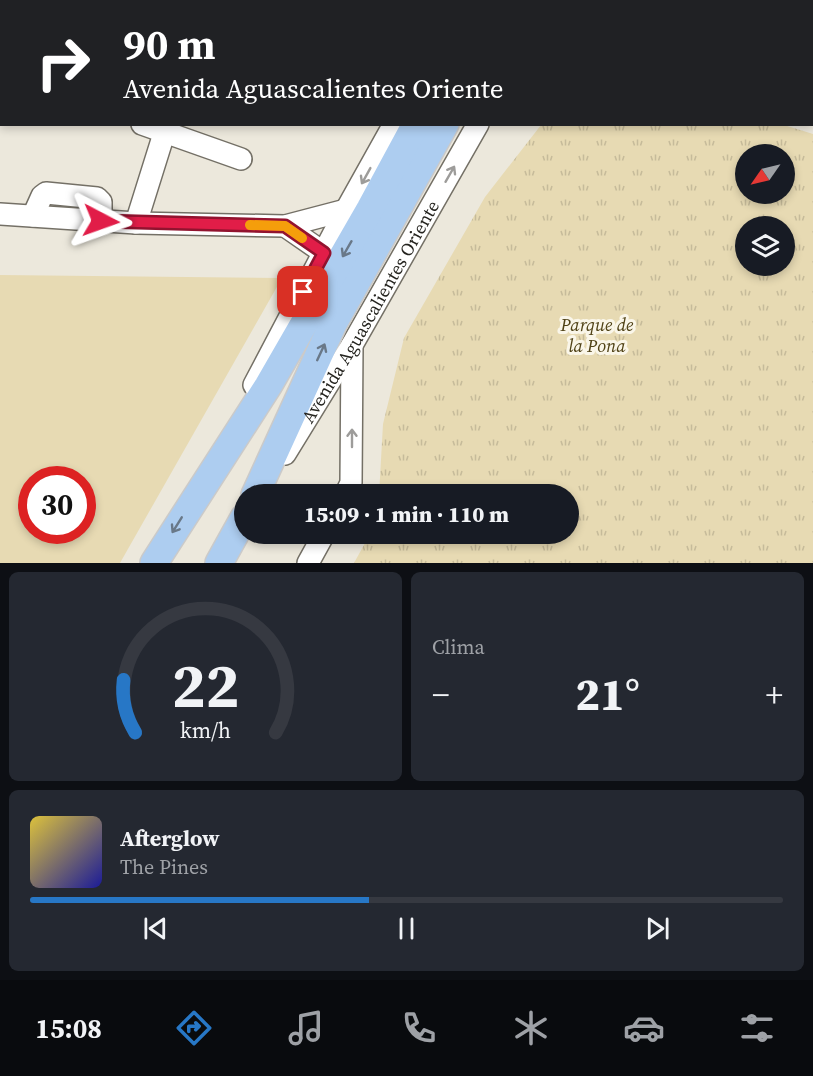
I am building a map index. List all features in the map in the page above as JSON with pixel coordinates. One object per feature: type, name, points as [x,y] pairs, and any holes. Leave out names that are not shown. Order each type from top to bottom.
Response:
[{"type":"main road","points":[[154,563],[268,386],[415,126]]},
{"type":"main road","name":"Avenida Aguascalientes Oriente","points":[[262,484],[333,324],[444,126]]},
{"type":"main road","points":[[219,563],[234,536]]},
{"type":"street","points":[[201,487],[346,210],[393,126]]},
{"type":"street","name":"Avenida Aguascalientes Oriente","points":[[264,484],[352,345],[477,126]]},
{"type":"street","points":[[136,223],[165,129],[241,159]]},
{"type":"street","points":[[0,214],[136,223],[285,226],[346,210]]},
{"type":"street","points":[[285,226],[324,253]]},
{"type":"street","points":[[350,484],[352,345]]},
{"type":"street","points":[[308,563],[318,544]]},
{"type":"green space","name":"Parque de la Pona","points":[[540,126],[787,126],[813,134],[813,563],[354,563],[364,544],[579,544],[579,484],[380,484],[383,424],[404,338],[485,197]]},
{"type":"green space","points":[[0,275],[282,278],[120,563],[0,563]]},
{"type":"slow traffic","points":[[250,225],[285,226],[302,238]]},
{"type":"route","points":[[101,221],[285,226],[324,253],[303,292]]}]
